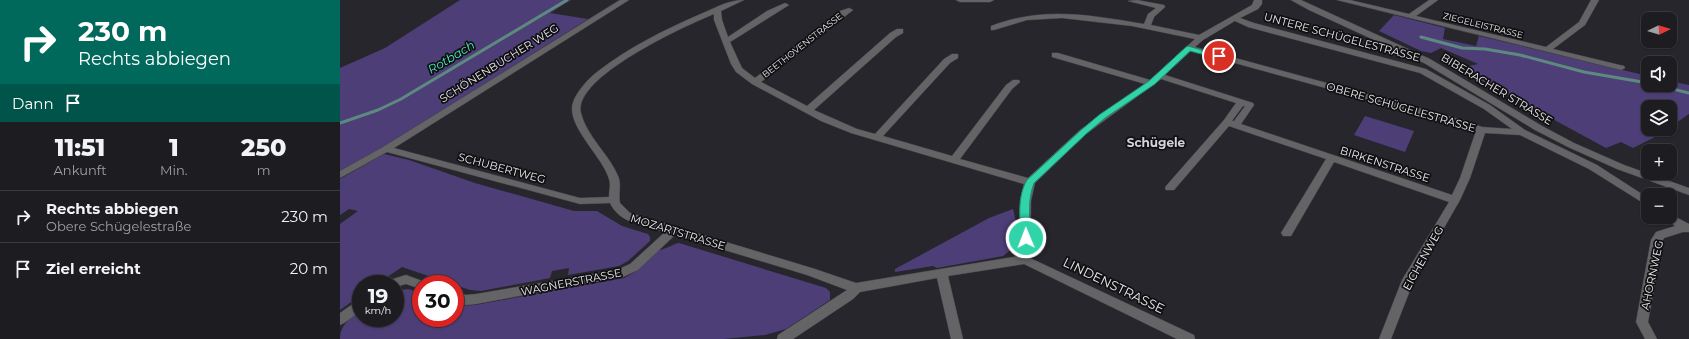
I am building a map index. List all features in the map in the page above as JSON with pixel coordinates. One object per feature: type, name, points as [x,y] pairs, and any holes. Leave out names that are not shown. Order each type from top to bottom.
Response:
[{"type":"street","name":"SCHÖNENBUCHER WEG","points":[[340,175],[386,149],[625,0]]},
{"type":"street","points":[[613,199],[615,182],[610,170],[576,114],[578,98],[591,82],[620,59],[673,30],[740,0]]},
{"type":"street","points":[[960,0],[990,0]]},
{"type":"street","points":[[1024,260],[1026,253],[1025,202],[1026,192],[1030,182],[1102,117],[1152,83],[1200,38],[1256,7],[1258,0]]},
{"type":"street","name":"BIBERACHER STRASSE","points":[[1295,0],[1330,18],[1426,61],[1520,117],[1573,146],[1611,164],[1689,192]]},
{"type":"street","name":"ZIEGELEISTRASSE","points":[[1341,0],[1621,68]]},
{"type":"street","points":[[1410,17],[1434,0]]},
{"type":"street","points":[[1549,51],[1550,47],[1582,23],[1595,0]]},
{"type":"street","points":[[1132,1],[1161,7],[1151,16],[1146,27]]},
{"type":"street","points":[[726,41],[739,34],[771,11],[785,4]]},
{"type":"street","name":"BEETHOVENSTRASSE","points":[[756,82],[842,14],[850,10]]},
{"type":"street","name":"BEETHOVENSTRASSE","points":[[718,11],[718,20],[735,64],[739,70],[756,82],[808,110],[854,131],[955,159],[1030,182]]},
{"type":"street","points":[[994,28],[1003,23],[1021,19],[1059,16],[1090,18],[1186,34],[1200,38]]},
{"type":"street","name":"UNTERE SCHÜGELESTRASSE","points":[[1235,19],[1251,25],[1423,71],[1487,107],[1522,132]]},
{"type":"street","points":[[808,110],[817,104],[893,35],[900,31]]},
{"type":"street","name":"OBERE SCHÜGELESTRASSE","points":[[1188,48],[1463,123],[1481,130],[1522,132],[1593,167],[1641,198]]},
{"type":"street","points":[[877,137],[947,61],[955,56]]},
{"type":"street","points":[[1055,56],[1152,83]]},
{"type":"street","points":[[1160,76],[1250,105],[1236,125]]},
{"type":"street","points":[[955,159],[1008,87],[1016,82]]},
{"type":"street","points":[[1170,188],[1227,122],[1241,102]]},
{"type":"street","name":"BIRKENSTRASSE","points":[[1227,122],[1331,159],[1455,200]]},
{"type":"street","points":[[1455,200],[1465,178],[1481,130]]},
{"type":"street","name":"SCHUBERTWEG","points":[[386,149],[580,201],[605,201],[613,199]]},
{"type":"street","points":[[1287,233],[1331,159]]},
{"type":"street","name":"MOZARTSTRASSE","points":[[613,199],[616,208],[626,216],[811,272],[856,288],[1010,261],[1024,260]]},
{"type":"street","name":"EICHENWEG","points":[[1385,339],[1408,280],[1455,200]]},
{"type":"street","points":[[1677,222],[1687,229]]},
{"type":"street","name":"AHORNWEG","points":[[1651,339],[1642,322],[1657,240],[1660,235],[1687,229]]},
{"type":"street","name":"WAGNERSTRASSE","points":[[464,299],[476,299],[618,274],[634,267],[672,231]]},
{"type":"street","name":"LINDENSTRASSE","points":[[1024,260],[1189,339]]},
{"type":"street","points":[[942,274],[956,339]]},
{"type":"street","points":[[783,339],[849,296],[856,288]]},
{"type":"street","points":[[340,320],[352,311]]},
{"type":"shaded area","points":[[460,0],[571,0],[550,13],[588,19],[378,151],[340,172],[340,68],[385,48]]},
{"type":"shaded area","points":[[1394,15],[1445,28],[1443,39],[1476,46],[1479,36],[1641,74],[1641,92],[1677,92],[1677,82],[1689,85],[1689,114],[1677,122],[1677,100],[1641,100],[1641,136],[1656,136],[1633,148],[1621,142],[1606,148],[1473,76],[1478,75],[1464,67],[1478,64],[1441,48],[1431,53],[1421,51],[1379,31]]},
{"type":"shaded area","points":[[1365,116],[1414,131],[1405,152],[1354,135]]},
{"type":"shaded area","points":[[384,154],[409,160],[475,183],[574,211],[597,211],[622,226],[648,234],[650,241],[628,261],[619,266],[568,275],[569,268],[552,271],[550,278],[481,291],[464,288],[464,275],[426,275],[402,267],[390,275],[352,275],[352,301],[340,310],[340,224],[358,211],[349,209],[340,215],[340,179]]},
{"type":"shaded area","points":[[1013,209],[1016,222],[1017,245],[1003,256],[937,268],[933,266],[895,272],[895,269],[989,218]]},
{"type":"shaded area","points":[[679,243],[826,288],[830,292],[830,300],[786,329],[765,335],[724,339],[340,339],[340,334],[344,325],[352,316],[352,327],[404,327],[404,290],[412,290],[412,327],[464,327],[464,306],[475,305],[624,278],[635,272],[659,250]]},
{"type":"waterway","name":"Rotbach","points":[[340,123],[378,110],[401,99],[567,0]]},
{"type":"waterway","points":[[1421,37],[1462,48],[1485,49],[1520,55],[1584,72],[1641,82]]},
{"type":"waterway","points":[[1677,90],[1689,93]]},
{"type":"district","name":"Schügele","points":[[1156,142]]},
{"type":"route","points":[[1026,238],[1025,202],[1026,192],[1030,182],[1083,132],[1121,103],[1152,83],[1188,48],[1219,56]]}]
